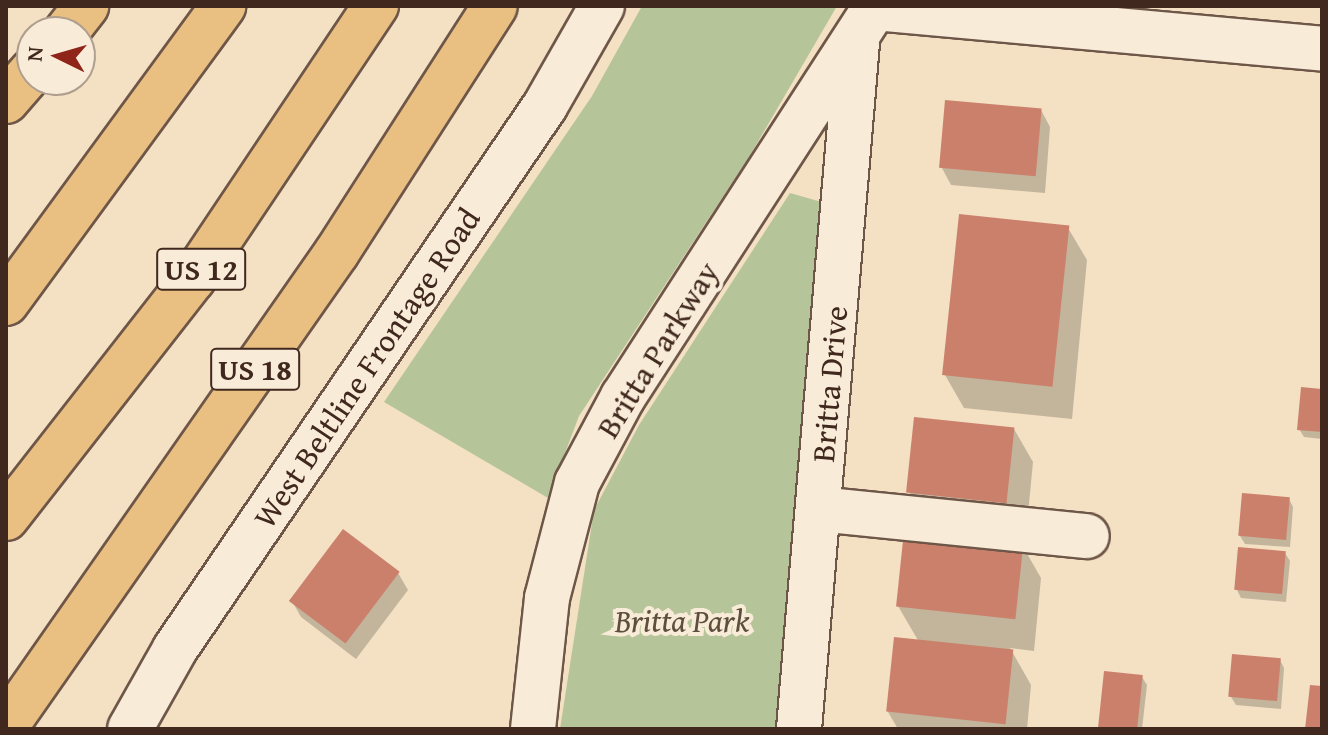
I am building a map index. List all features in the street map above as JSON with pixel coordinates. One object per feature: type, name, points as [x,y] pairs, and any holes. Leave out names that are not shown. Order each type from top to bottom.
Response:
[{"type":"highway","points":[[6,303],[223,6]]},
{"type":"highway","name":"US 12","points":[[6,518],[193,279],[376,6]]},
{"type":"highway","name":"US 18","points":[[6,726],[337,252],[495,6]]},
{"type":"street","name":"West Beltline Frontage Road","points":[[130,729],[175,649],[545,106],[602,6]]},
{"type":"street","points":[[870,17],[1322,49]]},
{"type":"street","name":"Britta Drive","points":[[799,729],[870,17]]},
{"type":"street","name":"Britta Parkway","points":[[533,729],[547,598],[577,483],[623,397],[870,17]]},
{"type":"street","points":[[819,509],[1087,536]]},
{"type":"green space","points":[[642,6],[837,6],[749,157],[579,416],[548,498],[384,402],[592,96]]},
{"type":"green space","name":"Britta Park","points":[[790,193],[825,203],[779,729],[560,729],[594,510],[639,425]]},
{"type":"building","points":[[945,100],[1042,108],[1036,176],[939,168]]},
{"type":"building","points":[[959,214],[1069,226],[1052,387],[942,375]]},
{"type":"building","points":[[1301,387],[1322,389],[1322,432],[1297,430]]},
{"type":"building","points":[[914,417],[1014,428],[1007,503],[906,493]]},
{"type":"building","points":[[1242,493],[1290,497],[1286,540],[1238,536]]},
{"type":"building","points":[[343,529],[400,572],[346,644],[289,601]]},
{"type":"building","points":[[904,531],[1023,544],[1015,619],[896,607]]},
{"type":"building","points":[[1238,547],[1286,551],[1282,594],[1234,590]]},
{"type":"building","points":[[894,637],[1013,650],[1006,724],[886,712]]},
{"type":"building","points":[[1232,654],[1281,658],[1277,701],[1228,697]]},
{"type":"building","points":[[1104,671],[1143,675],[1137,729],[1098,729]]},
{"type":"building","points":[[1310,685],[1322,686],[1322,729],[1305,729]]}]
